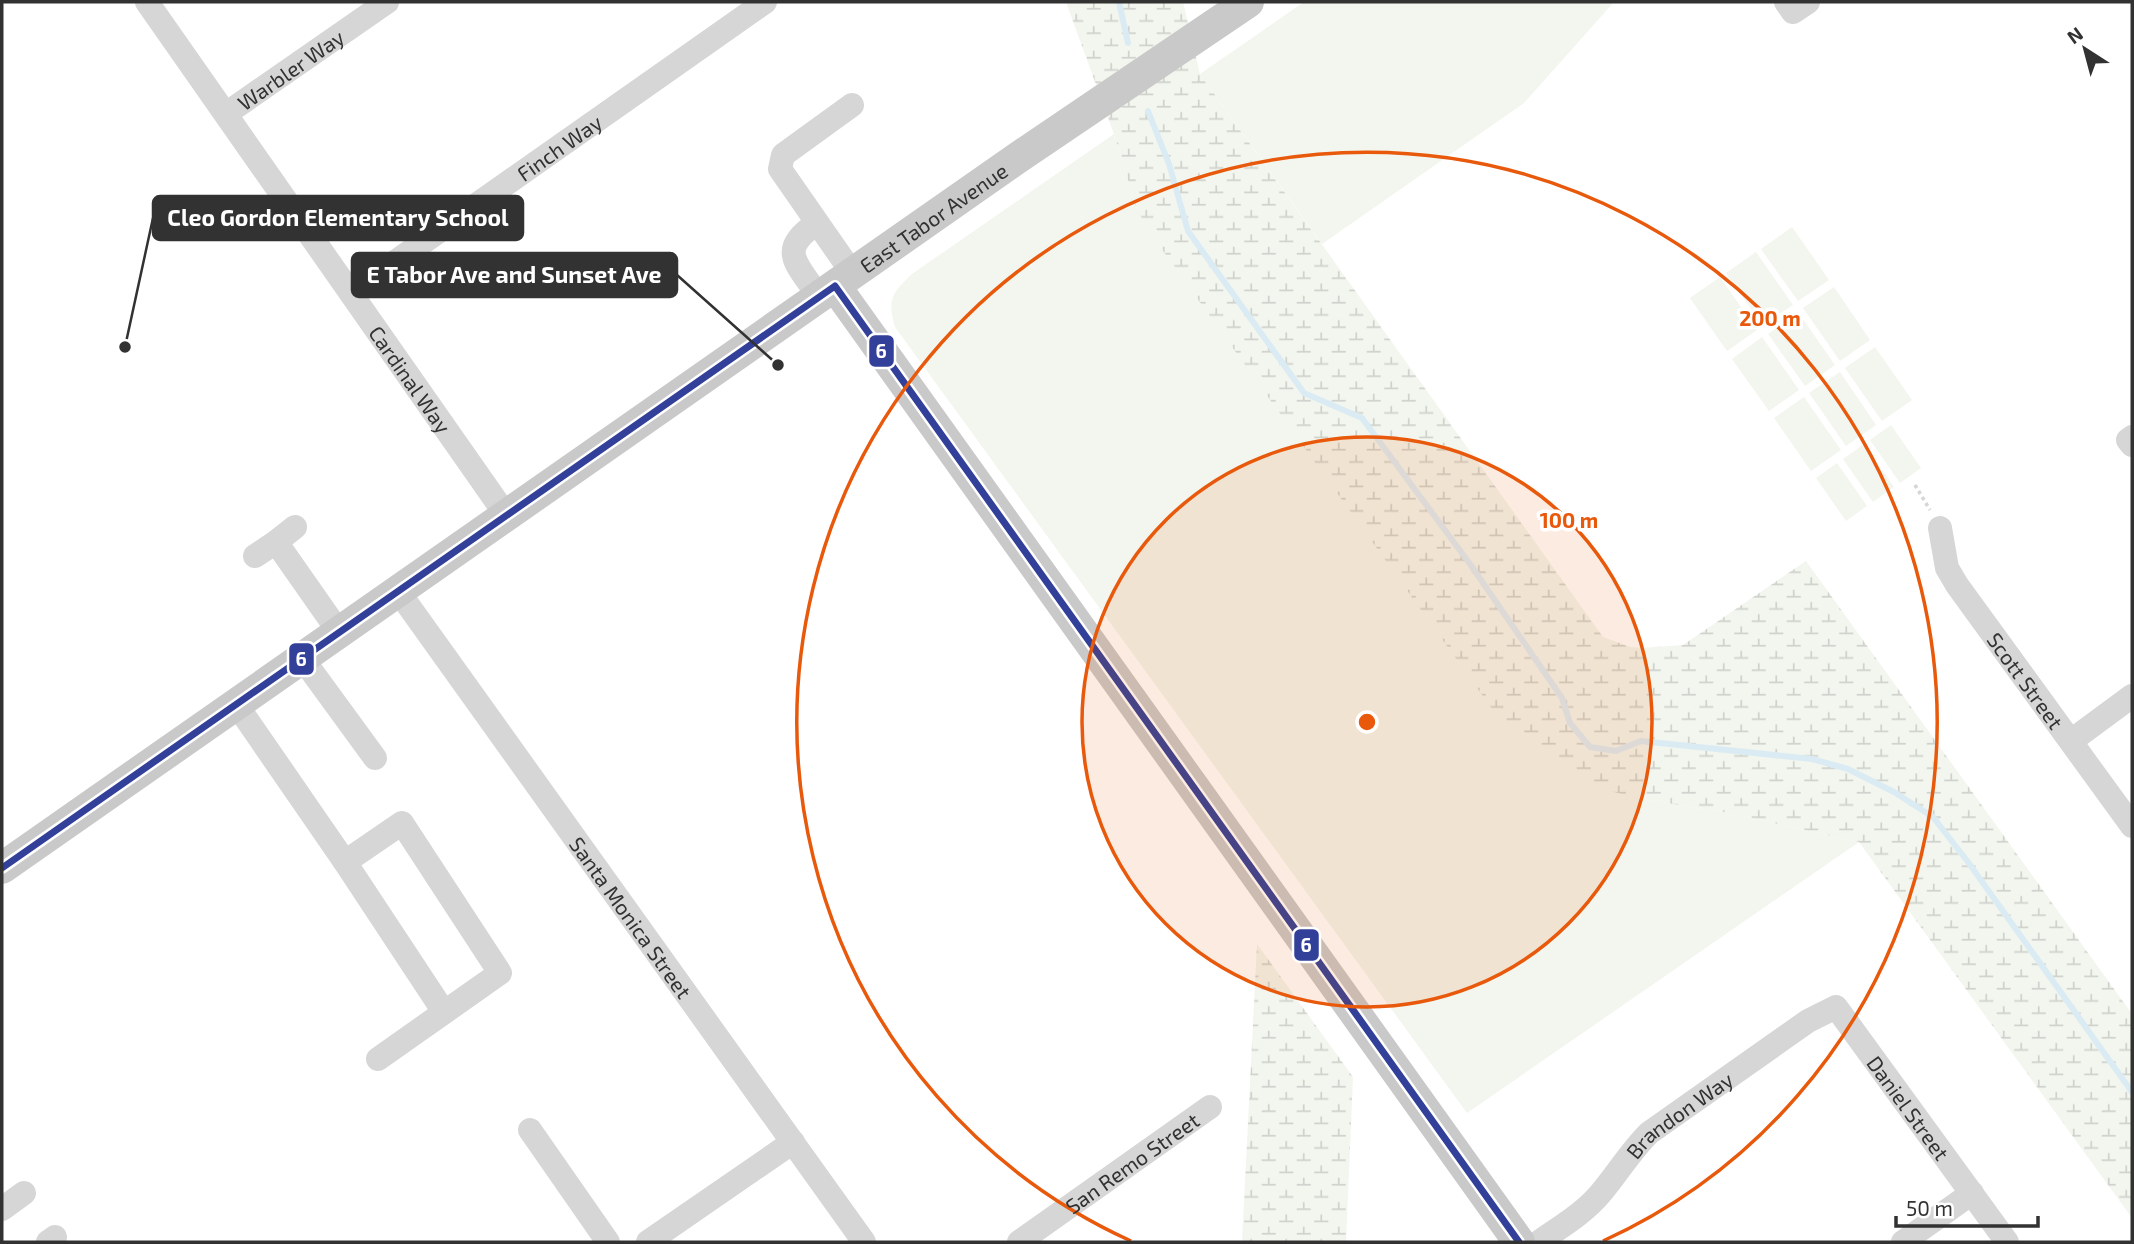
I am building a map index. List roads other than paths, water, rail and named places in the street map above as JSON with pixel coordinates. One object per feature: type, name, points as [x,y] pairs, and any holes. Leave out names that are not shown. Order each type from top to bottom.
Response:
[{"type":"main road","name":"East Tabor Avenue","points":[[2,868],[1016,159],[1248,2]]},
{"type":"main road","points":[[835,286],[1518,1242]]},
{"type":"street","name":"Cardinal Way","points":[[147,2],[506,515]]},
{"type":"street","name":"Warbler Way","points":[[227,113],[387,2]]},
{"type":"street","name":"Finch Way","points":[[351,293],[765,2]]},
{"type":"street","points":[[1786,2],[1793,12],[1808,2]]},
{"type":"street","points":[[835,286],[817,223],[780,169],[783,155],[852,106]]},
{"type":"street","points":[[817,223],[801,234],[795,242],[793,252],[796,262],[835,286]]},
{"type":"street","points":[[2132,437],[2128,439],[2132,445]]},
{"type":"street","name":"Scott Street","points":[[1940,528],[1947,568],[1957,585],[2132,826]]},
{"type":"street","points":[[255,556],[285,534],[339,632]]},
{"type":"street","name":"Santa Monica Street","points":[[398,591],[864,1242]]},
{"type":"street","points":[[302,658],[375,758]]},
{"type":"street","points":[[2071,740],[2132,696]]},
{"type":"street","points":[[236,704],[444,1012]]},
{"type":"street","points":[[345,862],[402,823],[500,973],[378,1059]]},
{"type":"street","name":"Daniel Street","points":[[1836,1007],[2007,1242]]},
{"type":"street","name":"Brandon Way","points":[[1539,1242],[1581,1212],[1600,1194],[1629,1153],[1648,1133],[1808,1021],[1836,1007]]},
{"type":"street","name":"San Remo Street","points":[[1020,1242],[1210,1107]]},
{"type":"street","points":[[530,1130],[608,1242]]},
{"type":"street","points":[[648,1242],[793,1142]]},
{"type":"street","points":[[2,1209],[24,1193]]},
{"type":"street","points":[[1903,1242],[1972,1193]]},
{"type":"waterway","points":[[1119,2],[1128,43]]},
{"type":"waterway","points":[[1148,111],[1169,164],[1188,231],[1304,393],[1362,418],[1470,564],[1562,698],[1570,723],[1590,747],[1616,751],[1641,741],[1812,759],[1848,769],[1894,792],[1933,817],[2132,1092]]},
{"type":"place","name":"Cleo Gordon Elementary School","points":[[125,347]]},
{"type":"place","name":"E Tabor Ave and Sunset Ave","points":[[778,365]]}]
